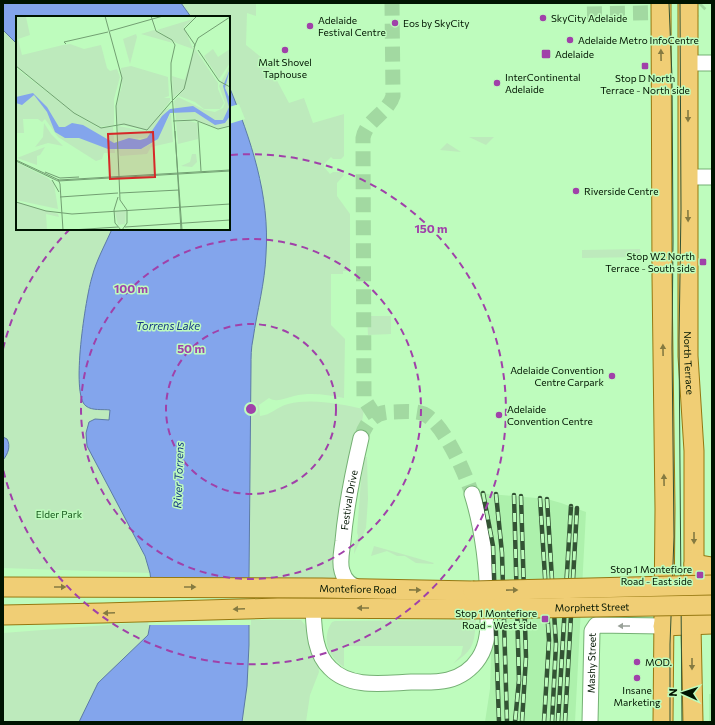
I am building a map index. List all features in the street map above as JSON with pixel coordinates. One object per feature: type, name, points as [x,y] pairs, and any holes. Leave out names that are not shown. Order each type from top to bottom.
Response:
[{"type":"main road","points":[[661,3],[661,177],[665,519],[663,722]]},
{"type":"main road","name":"North Terrace","points":[[688,3],[688,356],[693,440],[694,499],[703,566],[692,625],[692,722]]},
{"type":"main road","points":[[661,177],[688,177]]},
{"type":"main road","points":[[665,519],[679,514],[694,499]]},
{"type":"main road","name":"Montefiore Road","points":[[12,615],[313,608],[473,600],[712,585]]},
{"type":"main road","name":"Montefiore Road","points":[[12,587],[361,589],[473,600]]},
{"type":"main road","name":"Morphett Street","points":[[473,600],[712,605]]},
{"type":"main road","points":[[663,626],[712,624]]},
{"type":"street","points":[[687,63],[712,64]]},
{"type":"street","points":[[688,177],[712,177]]},
{"type":"street","name":"Festival Drive","points":[[361,438],[345,514],[341,563],[342,572],[348,582],[361,589]]},
{"type":"street","points":[[313,608],[314,634],[324,660],[330,669],[347,679],[365,683],[439,681],[455,678],[467,671],[479,658],[484,649],[487,638],[488,623],[488,576],[485,550],[481,527],[472,494]]},
{"type":"street","name":"Festival Drive","points":[[322,588],[328,586],[334,580],[341,563]]},
{"type":"street","name":"Mashy Street","points":[[590,722],[592,631],[596,625],[663,626]]},
{"type":"shaded area","points":[[478,493],[547,499],[586,512],[575,722],[485,722],[490,689],[492,622]]},
{"type":"shaded area","points":[[709,694],[712,694],[712,722],[709,722]]},
{"type":"green space","points":[[181,3],[256,3],[256,16],[247,13],[246,45],[267,62],[289,103],[304,98],[313,123],[344,114],[344,156],[341,159],[333,159],[331,157],[324,164],[324,167],[330,174],[333,172],[341,172],[344,175],[337,183],[337,196],[350,214],[350,271],[343,271],[343,274],[331,274],[331,325],[345,339],[344,398],[307,394],[278,400],[269,398],[259,405],[260,416],[288,404],[297,402],[326,402],[364,409],[361,438],[337,576],[335,580],[249,588],[252,340],[263,284],[267,231],[261,179],[253,150],[230,88],[230,16],[190,16]]},
{"type":"green space","name":"Elder Park","points":[[3,30],[16,43],[16,230],[112,230],[92,276],[84,314],[80,359],[91,409],[110,410],[109,420],[95,419],[150,573],[3,568]]},
{"type":"green space","points":[[469,137],[494,137],[486,145]]},
{"type":"green space","points":[[447,143],[461,152],[440,150]]},
{"type":"green space","points":[[640,249],[641,257],[582,258],[582,250]]},
{"type":"green space","points":[[367,316],[391,316],[391,334],[368,335]]},
{"type":"green space","points":[[365,457],[367,457],[368,499],[366,528],[354,554],[355,541],[358,538],[357,533],[361,480]]},
{"type":"green space","points":[[374,546],[434,563],[416,563],[405,556],[397,556],[387,551],[371,556]]},
{"type":"green space","points":[[173,620],[301,620],[306,626],[307,640],[318,665],[319,672],[310,695],[306,722],[3,722],[3,633]]},
{"type":"green space","points":[[476,620],[475,635],[472,646],[453,664],[461,655],[463,646],[344,646],[344,667],[338,663],[330,652],[327,641],[329,628],[332,622],[335,621]]},
{"type":"water","points":[[3,3],[181,3],[190,16],[16,16],[16,43],[3,30]]},
{"type":"water","name":"Torrens Lake","points":[[230,89],[245,127],[257,168],[265,210],[266,232],[264,276],[251,352],[249,645],[247,686],[242,722],[79,722],[98,683],[148,635],[154,604],[150,573],[145,556],[87,446],[86,433],[89,422],[95,419],[109,420],[110,410],[88,408],[81,398],[79,384],[79,365],[86,304],[92,277],[112,230],[230,230]]},
{"type":"water","points":[[3,437],[7,439],[9,447],[8,453],[3,460]]},
{"type":"pier","points":[[239,104],[245,119],[230,124],[230,107]]},
{"type":"pier","points":[[251,578],[251,625],[148,625],[152,604],[149,579]]},
{"type":"tunnel","points":[[375,416],[364,399],[363,138],[368,126],[387,107],[393,96],[392,3]]},
{"type":"tunnel","points":[[587,14],[692,12],[701,3]]},
{"type":"tunnel","points":[[361,438],[365,428],[371,420],[379,414],[390,412],[416,412],[424,414],[432,419],[446,438],[459,462],[472,494]]},
{"type":"tram line","points":[[669,3],[672,78],[674,537],[670,644],[670,722]]},
{"type":"tram line","points":[[680,3],[681,209],[679,340],[682,722]]},
{"type":"railway","points":[[483,493],[493,546],[499,722]]},
{"type":"railway","points":[[496,494],[502,553],[507,722]]},
{"type":"railway","points":[[514,495],[519,680],[515,722]]},
{"type":"railway","points":[[521,496],[526,657],[522,722]]},
{"type":"railway","points":[[540,498],[549,640],[544,722]]},
{"type":"railway","points":[[547,499],[556,644],[552,722]]},
{"type":"railway","points":[[558,722],[571,506]]},
{"type":"railway","points":[[565,722],[577,508]]},
{"type":"place","name":"SkyCity Adelaide","points":[[543,18]]},
{"type":"place","name":"Eos by SkyCity","points":[[395,23]]},
{"type":"place","name":"Adelaide Festival Centre","points":[[310,26]]},
{"type":"place","name":"Adelaide Metro InfoCentre","points":[[570,40]]},
{"type":"place","name":"Malt Shovel Taphouse","points":[[285,50]]},
{"type":"place","name":"Adelaide","points":[[546,54]]},
{"type":"place","name":"Stop D North Terrace - North side","points":[[645,66]]},
{"type":"place","name":"InterContinental Adelaide","points":[[497,83]]},
{"type":"place","name":"Riverside Centre","points":[[576,191]]},
{"type":"place","name":"Stop W2 North Terrace - South side","points":[[703,262]]},
{"type":"place","name":"Adelaide Convention Centre Carpark","points":[[612,376]]},
{"type":"place","name":"Adelaide Convention Centre","points":[[499,415]]},
{"type":"place","name":"Stop 1 Montefiore Road - East side","points":[[700,575]]},
{"type":"place","name":"Stop 1 Montefiore Road - West side","points":[[545,619]]},
{"type":"place","name":"MOD.","points":[[637,662]]},
{"type":"place","name":"Insane Marketing","points":[[637,678]]},
{"type":"water label","name":"River Torrens","points":[[178,475]]}]
